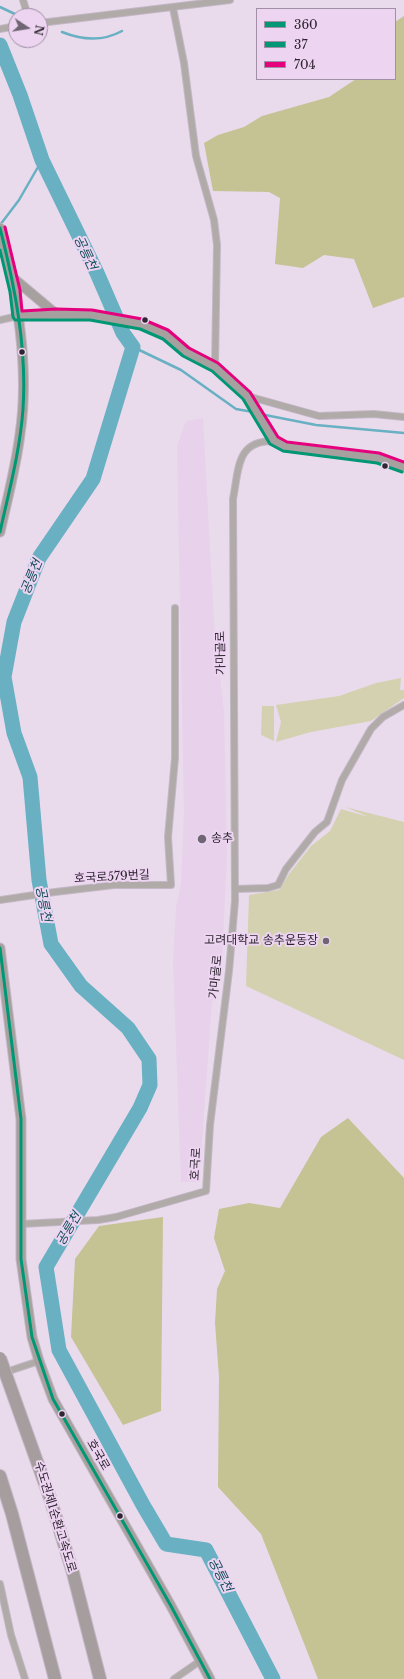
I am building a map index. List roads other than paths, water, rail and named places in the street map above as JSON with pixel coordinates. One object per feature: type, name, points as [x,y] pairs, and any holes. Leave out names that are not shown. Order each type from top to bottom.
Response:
[{"type":"highway","name":"수도권제1순환고속도로","points":[[0,1358],[50,1498],[73,1573],[100,1679]]},
{"type":"highway","points":[[0,1476],[12,1514],[55,1679]]},
{"type":"street","points":[[48,22],[230,0]]},
{"type":"street","points":[[173,8],[184,64],[196,156],[214,220],[217,245],[216,367]]},
{"type":"street","points":[[0,228],[18,316],[22,388],[20,433],[0,532]]},
{"type":"street","points":[[11,276],[56,314]]},
{"type":"street","points":[[0,320],[18,316],[56,314],[91,315],[141,324],[166,335],[186,352],[216,367],[247,396],[272,438]]},
{"type":"street","points":[[247,396],[319,416],[374,414],[404,417]]},
{"type":"street","name":"가마골로","points":[[224,1020],[235,889],[233,499],[243,454],[250,445],[272,438],[285,447],[378,458],[404,467]]},
{"type":"street","name":"호국로579번길","points":[[0,900],[55,892],[114,886],[171,885],[168,837],[175,758],[174,608]]},
{"type":"street","points":[[235,889],[268,888],[278,885],[286,869],[315,832],[327,822],[342,780],[371,729],[383,717],[404,705]]},
{"type":"street","name":"호국로","points":[[0,948],[21,1119],[20,1259],[32,1337],[53,1399],[171,1606],[210,1679]]},
{"type":"street","name":"호국로","points":[[21,1224],[98,1220],[116,1217],[206,1191],[210,1125],[224,1020]]},
{"type":"street","points":[[0,1374],[39,1361]]},
{"type":"street","points":[[0,1584],[11,1635],[25,1679]]},
{"type":"street","points":[[174,1679],[200,1661]]},
{"type":"waterway","points":[[0,7],[8,11]]},
{"type":"waterway","points":[[62,32],[77,37],[92,39],[107,37],[122,31]]},
{"type":"waterway","name":"공릉천","points":[[0,45],[20,95],[42,160],[97,273],[123,333],[133,347],[93,479],[39,558],[14,622],[4,677],[14,733],[30,777],[39,880],[51,944],[81,986],[128,1028],[149,1059],[150,1085],[140,1108],[46,1267],[59,1350],[143,1505],[166,1544],[206,1550],[273,1679]]},
{"type":"waterway","points":[[0,225],[19,200],[42,160]]},
{"type":"waterway","points":[[133,347],[181,370],[236,409],[253,412]]},
{"type":"waterway","points":[[260,414],[316,425],[404,433]]},
{"type":"place","name":"송추","points":[[202,839]]},
{"type":"place","name":"고려대학교 송추운동장","points":[[326,941]]}]
